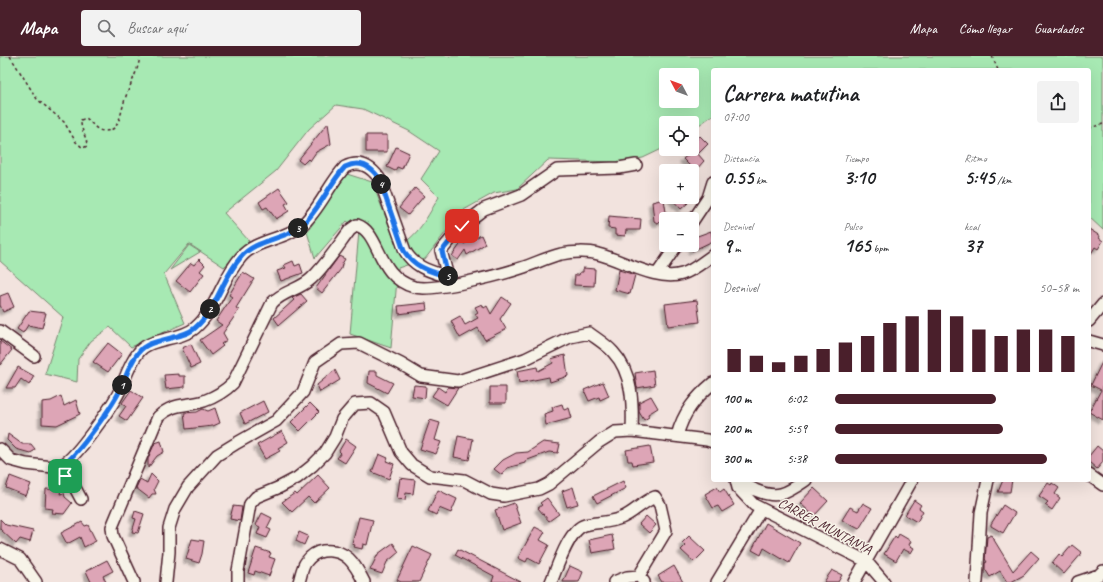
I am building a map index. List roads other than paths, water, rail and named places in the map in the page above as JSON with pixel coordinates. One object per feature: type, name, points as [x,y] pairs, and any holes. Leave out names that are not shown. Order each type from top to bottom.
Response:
[{"type":"street","points":[[0,449],[11,460],[26,464],[53,467],[62,465],[94,430],[120,390],[133,360],[139,351],[167,339],[182,336],[202,322],[241,256],[253,247],[294,231],[303,224],[345,167],[352,164],[363,164],[372,169],[379,178],[404,251],[410,260],[421,268],[464,282]]},
{"type":"street","points":[[448,277],[442,251],[462,226],[484,209],[521,195],[557,170],[636,166]]},
{"type":"street","points":[[699,212],[708,198],[711,188]]},
{"type":"street","points":[[134,582],[113,536],[112,527],[158,417],[166,409],[177,405],[204,401],[224,391],[233,383],[272,303],[280,295],[300,287],[312,278],[350,230],[357,225],[364,227],[385,265],[392,274],[414,287],[430,289],[519,269],[562,254],[596,253],[666,277],[683,274],[711,256]]},
{"type":"street","points":[[658,274],[672,252]]},
{"type":"street","points":[[1091,319],[1103,304]]},
{"type":"street","points":[[0,331],[34,356]]},
{"type":"street","points":[[166,582],[169,552],[169,528],[174,509],[188,487],[202,470],[218,455],[276,421],[304,392],[314,362],[341,344],[359,343],[421,376],[458,381],[526,359],[570,337],[589,333],[613,352],[626,369],[633,407],[632,431]]},
{"type":"street","points":[[1091,342],[1103,345]]},
{"type":"street","points":[[677,436],[687,411],[700,394],[711,385]]},
{"type":"street","points":[[238,582],[238,572],[250,504],[256,497],[286,484],[312,466],[325,453],[335,436],[342,419],[355,404],[371,403],[384,412],[401,452],[412,465],[430,476],[464,480],[491,494],[504,496],[539,489],[549,484],[599,442],[615,432],[632,431],[711,441]]},
{"type":"street","points":[[53,467],[73,484],[81,498]]},
{"type":"street","points":[[1091,477],[1103,485]]},
{"type":"street","name":"CARRER MUNTANYA","points":[[736,482],[738,488],[754,505],[866,562],[884,582]]},
{"type":"street","points":[[743,482],[767,495],[780,495],[790,491],[803,482]]},
{"type":"street","points":[[854,582],[911,482]]},
{"type":"street","points":[[977,582],[981,513],[988,482]]},
{"type":"street","points":[[551,582],[567,544],[574,533],[582,526],[621,518],[639,507],[647,500],[655,497],[662,510],[666,531],[642,579],[627,577],[614,582]]},
{"type":"street","points":[[717,582],[761,509]]},
{"type":"street","points":[[0,549],[20,559],[36,582]]},
{"type":"street","points":[[299,582],[305,562],[316,552],[333,550],[346,556],[358,570],[364,582]]},
{"type":"street","points":[[1078,582],[1099,575],[1103,571]]}]
